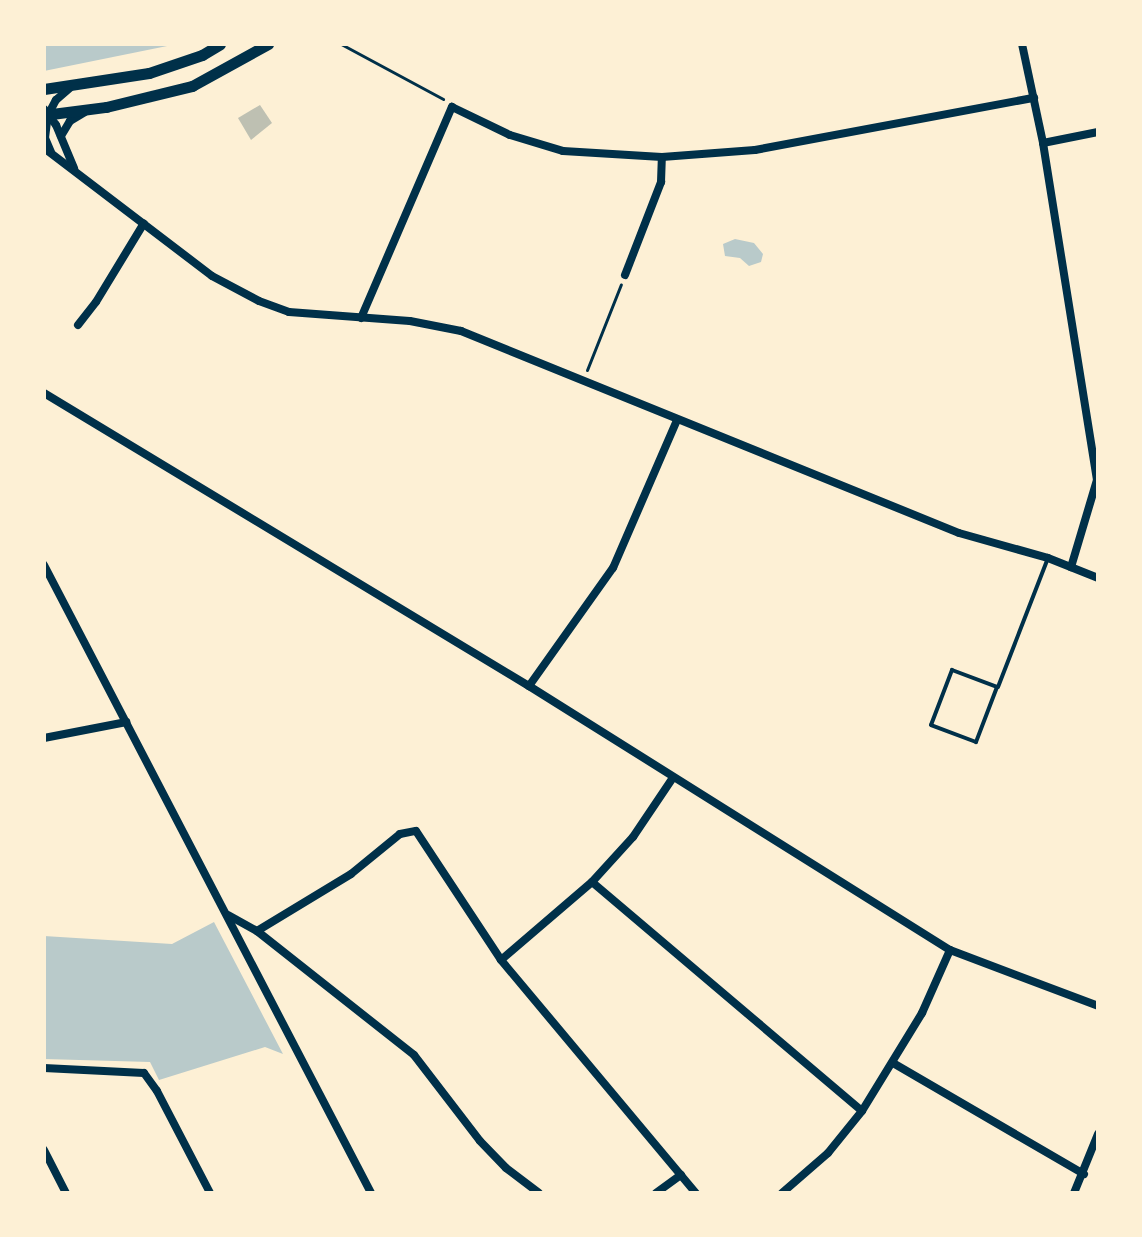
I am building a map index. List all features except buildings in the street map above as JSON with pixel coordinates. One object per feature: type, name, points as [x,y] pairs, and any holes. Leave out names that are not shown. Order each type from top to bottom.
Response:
[{"type":"street","points":[[44,89],[149,73],[202,55],[220,44]]},
{"type":"street","points":[[45,113],[91,109],[192,86],[268,44]]},
{"type":"street","points":[[1022,44],[1043,143],[1097,480],[1071,567]]},
{"type":"street","points":[[56,158],[45,138],[45,113],[64,90],[78,84]]},
{"type":"street","points":[[361,318],[452,107],[510,135],[563,151],[662,157],[755,150],[1034,98]]},
{"type":"street","points":[[61,136],[70,121],[91,109]]},
{"type":"street","points":[[45,113],[61,136],[74,168]]},
{"type":"street","points":[[1043,143],[1098,132]]},
{"type":"street","points":[[44,148],[212,276],[259,301],[289,312],[437,324],[474,336],[959,533],[1048,558],[1098,578]]},
{"type":"street","points":[[625,275],[661,182],[662,157]]},
{"type":"street","points":[[78,325],[96,302],[144,223]]},
{"type":"street","points":[[44,393],[529,686],[672,779],[950,950],[1098,1006]]},
{"type":"street","points":[[529,686],[613,568],[677,420]]},
{"type":"street","points":[[44,565],[371,1193]]},
{"type":"street","points":[[44,738],[126,722]]},
{"type":"street","points":[[501,960],[592,882],[633,837],[672,779]]},
{"type":"street","points":[[257,931],[351,874],[394,839],[409,831],[421,835],[501,960],[696,1193]]},
{"type":"street","points":[[592,882],[862,1111]]},
{"type":"street","points":[[227,915],[257,931],[414,1055],[480,1141],[506,1168],[539,1193]]},
{"type":"street","points":[[782,1193],[828,1153],[862,1111],[922,1013],[950,950]]},
{"type":"street","points":[[893,1063],[1084,1174]]},
{"type":"street","points":[[44,1068],[140,1071],[157,1091],[210,1193]]},
{"type":"street","points":[[1074,1193],[1098,1134]]},
{"type":"street","points":[[44,1150],[66,1193]]},
{"type":"street","points":[[656,1193],[681,1175]]},
{"type":"lane","points":[[997,687],[952,670],[931,725],[976,742],[1048,558]]},
{"type":"path","points":[[341,44],[431,91],[452,107]]},
{"type":"path","points":[[582,381],[625,275]]},
{"type":"shaded area","points":[[44,44],[177,44],[44,71]]},
{"type":"shaded area","points":[[735,239],[754,243],[763,254],[761,262],[749,266],[740,258],[725,256],[723,244]]},
{"type":"shaded area","points":[[214,922],[283,1054],[265,1047],[159,1080],[150,1062],[44,1059],[44,936],[172,944]]}]
